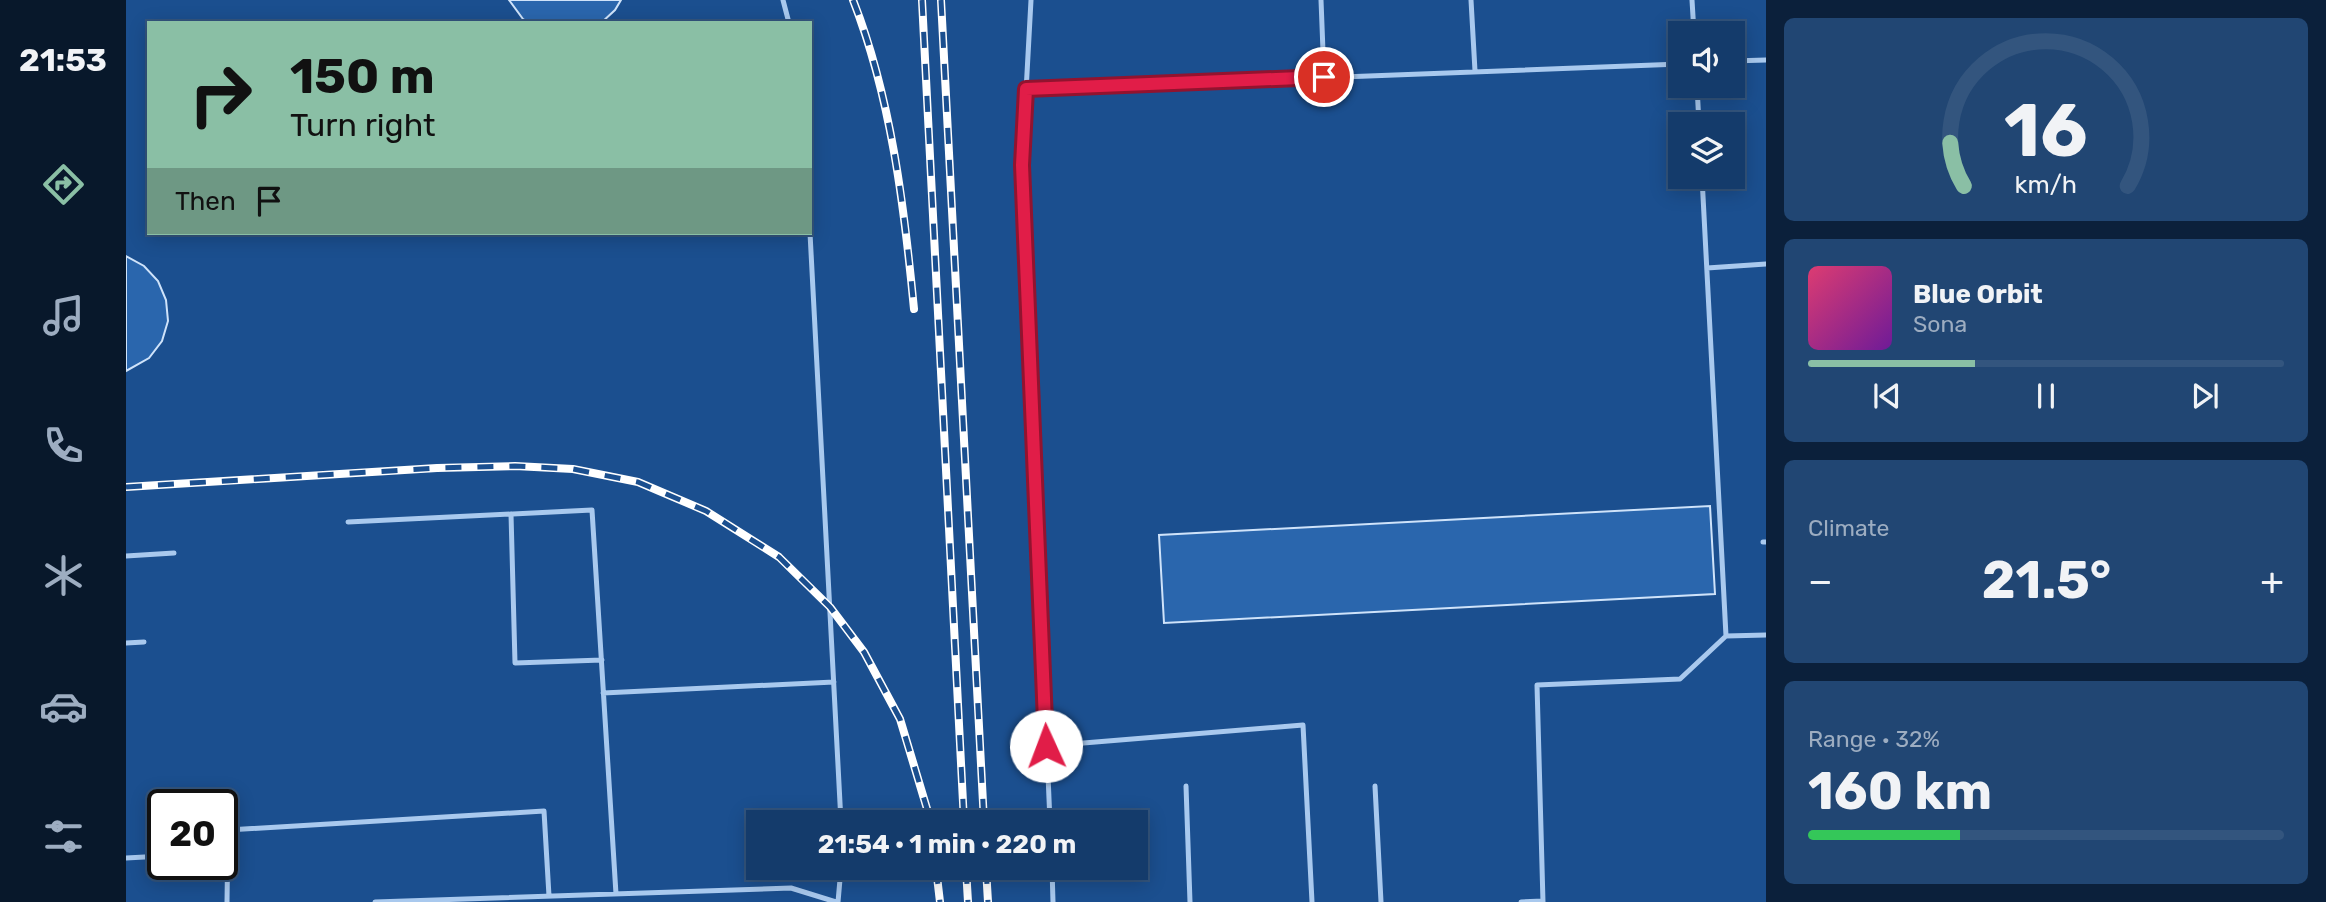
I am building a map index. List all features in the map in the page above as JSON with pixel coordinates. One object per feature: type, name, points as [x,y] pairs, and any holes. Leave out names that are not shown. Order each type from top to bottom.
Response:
[{"type":"lane","points":[[783,0],[788,21]]},
{"type":"lane","points":[[1031,0],[1022,165],[1049,810]]},
{"type":"lane","points":[[1321,0],[1324,77]]},
{"type":"lane","points":[[1471,0],[1475,71]]},
{"type":"lane","points":[[1692,0],[1693,21]]},
{"type":"lane","points":[[1745,61],[1766,60]]},
{"type":"lane","points":[[1026,89],[1668,64]]},
{"type":"lane","points":[[1703,189],[1726,636]]},
{"type":"lane","points":[[810,235],[840,810]]},
{"type":"lane","points":[[1707,268],[1766,264]]},
{"type":"lane","points":[[348,522],[592,510],[616,894]]},
{"type":"lane","points":[[511,514],[515,663],[602,660]]},
{"type":"lane","points":[[126,556],[174,553]]},
{"type":"lane","points":[[1521,902],[1543,901],[1537,685],[1680,679],[1726,636],[1766,635]]},
{"type":"lane","points":[[126,643],[144,642]]},
{"type":"lane","points":[[603,692],[834,682]]},
{"type":"lane","points":[[1046,746],[1303,725],[1312,902]]},
{"type":"lane","points":[[1186,786],[1190,902]]},
{"type":"lane","points":[[1375,786],[1381,902]]},
{"type":"lane","points":[[238,829],[544,811],[549,897]]},
{"type":"lane","points":[[126,858],[147,857]]},
{"type":"lane","points":[[226,880],[227,902]]},
{"type":"lane","points":[[376,902],[791,888],[837,902],[840,880]]},
{"type":"lane","points":[[1053,880],[1054,902]]},
{"type":"building","points":[[509,0],[621,0],[603,21],[523,19]]},
{"type":"building","points":[[126,256],[144,266],[158,281],[166,300],[168,321],[162,341],[149,358],[126,371]]},
{"type":"building","points":[[1710,506],[1715,594],[1164,623],[1159,535]]},
{"type":"railway","points":[[853,0],[877,75],[894,152],[914,309]]},
{"type":"railway","points":[[922,0],[963,810]]},
{"type":"railway","points":[[941,0],[983,810]]},
{"type":"railway","points":[[126,487],[437,468],[515,466],[573,469],[638,482],[706,511],[779,557],[830,607],[864,652],[900,719],[927,810]]},
{"type":"railway","points":[[937,880],[940,902]]},
{"type":"railway","points":[[967,880],[968,902]]},
{"type":"railway","points":[[987,880],[988,902]]},
{"type":"route","points":[[1046,746],[1022,165],[1026,89],[1324,77]]}]
